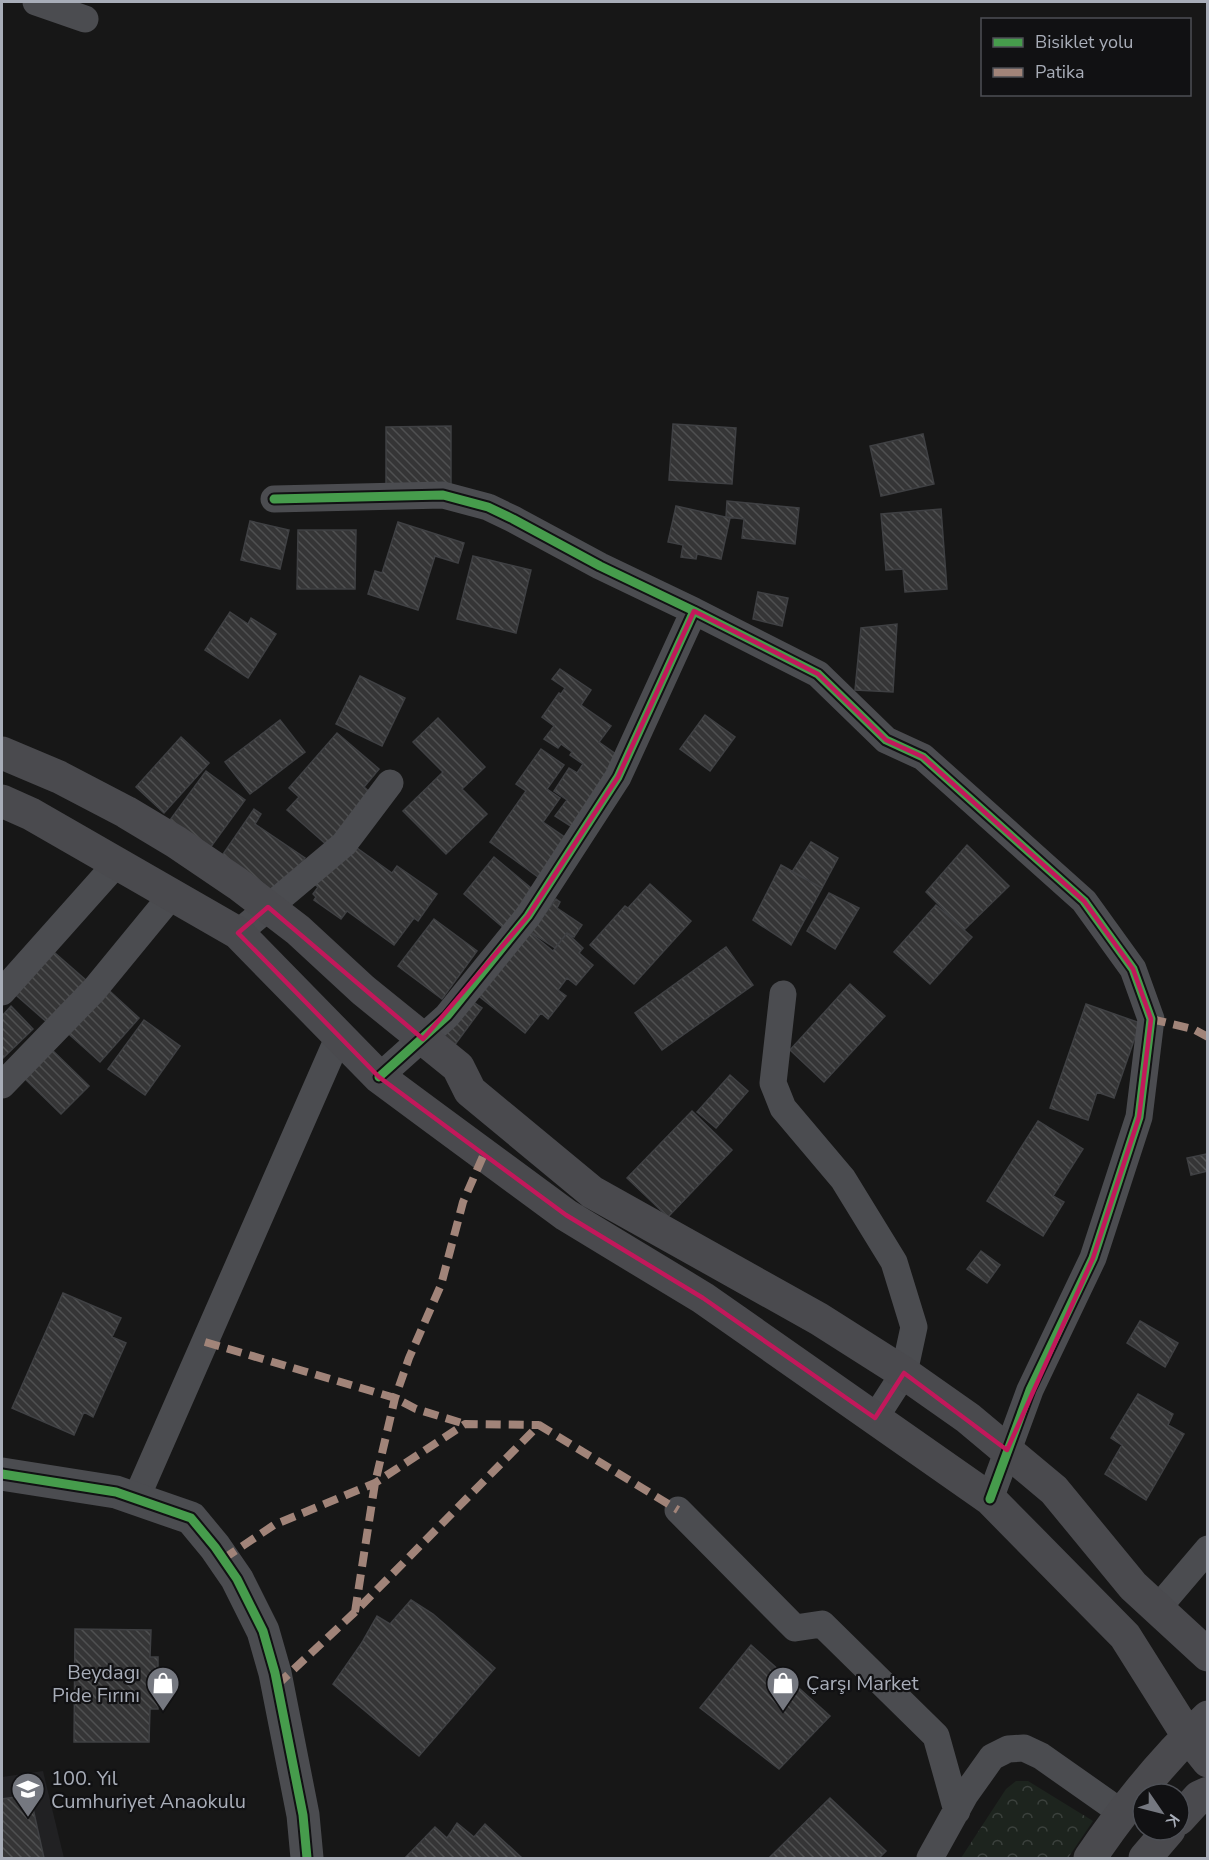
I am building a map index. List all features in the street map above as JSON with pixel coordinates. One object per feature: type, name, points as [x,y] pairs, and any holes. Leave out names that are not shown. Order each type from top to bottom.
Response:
[{"type":"main road","points":[[2,753],[59,777],[126,812],[238,884],[298,930],[363,990],[458,1066],[470,1091],[592,1192],[819,1319],[904,1373],[968,1418],[1054,1490],[1133,1586],[1208,1655]]},
{"type":"main road","points":[[2,801],[31,814],[238,933],[379,1077],[566,1215],[703,1298],[990,1499],[1125,1636],[1198,1727],[1208,1761]]},
{"type":"main road","points":[[1090,1858],[1122,1813],[1198,1727]]},
{"type":"main road","points":[[1191,1806],[1199,1797],[1208,1793]]},
{"type":"main road","points":[[1145,1858],[1159,1842]]},
{"type":"street","points":[[36,2],[85,19]]},
{"type":"street","points":[[274,499],[443,495],[466,500],[496,511],[600,566],[818,674],[886,740],[923,757],[1084,901],[1133,969],[1151,1019],[1139,1117],[1093,1258],[1030,1390],[990,1499]]},
{"type":"street","points":[[379,1077],[447,1016],[528,916],[618,777],[694,611]]},
{"type":"street","points":[[238,933],[344,844],[390,783]]},
{"type":"street","points":[[2,992],[117,863]]},
{"type":"street","points":[[2,1085],[94,990],[172,895]]},
{"type":"street","points":[[783,994],[773,1083],[783,1108],[843,1179],[894,1262],[914,1327],[904,1373],[874,1418]]},
{"type":"street","points":[[136,1499],[339,1036]]},
{"type":"street","points":[[2,1474],[116,1492],[191,1518],[215,1547],[237,1579],[263,1631],[275,1673],[303,1815],[308,1858]]},
{"type":"street","points":[[678,1510],[795,1628],[822,1624],[936,1736],[957,1810]]},
{"type":"street","points":[[1157,1609],[1208,1549]]},
{"type":"street","points":[[930,1858],[957,1810],[992,1756],[1008,1749],[1024,1748],[1041,1756],[1122,1813]]},
{"type":"highlighted area","points":[[694,611],[818,674],[886,740],[923,757],[1084,901],[1133,969],[1151,1019],[1139,1117],[1093,1258],[1007,1450],[904,1373],[875,1418],[703,1298],[566,1215],[379,1077],[238,933],[268,907],[423,1039],[528,916],[618,777]]},
{"type":"shaded area","name":"100. Yıl Cumhuriyet Anaokulu","points":[[43,1771],[64,1858],[2,1858],[2,1777]]},
{"type":"green space","points":[[1016,1781],[1028,1781],[1093,1821],[1068,1858],[961,1858],[1006,1789]]},
{"type":"building","points":[[673,424],[736,428],[732,484],[669,480]]},
{"type":"building","points":[[451,426],[451,487],[386,487],[386,427]]},
{"type":"building","points":[[923,434],[934,484],[881,496],[870,446]]},
{"type":"building","points":[[727,501],[799,508],[795,544],[742,538],[744,519],[726,517]]},
{"type":"building","points":[[676,506],[730,518],[721,559],[697,554],[696,559],[681,557],[683,545],[668,542]]},
{"type":"building","points":[[941,509],[947,589],[905,592],[903,569],[886,570],[881,514]]},
{"type":"building","points":[[250,521],[289,530],[280,569],[241,560]]},
{"type":"building","points":[[398,522],[464,543],[458,563],[435,556],[418,610],[368,594],[375,571],[382,573]]},
{"type":"building","points":[[298,530],[356,530],[355,589],[297,589]]},
{"type":"building","points":[[473,556],[531,570],[516,633],[457,619]]},
{"type":"building","points":[[758,592],[788,598],[782,626],[753,619]]},
{"type":"building","points":[[230,612],[248,624],[251,618],[276,634],[248,678],[205,650]]},
{"type":"building","points":[[897,624],[893,692],[855,690],[861,628]]},
{"type":"building","points":[[560,669],[591,690],[581,705],[611,726],[599,742],[620,757],[572,827],[555,816],[567,800],[554,791],[569,768],[577,773],[583,764],[570,755],[572,752],[561,744],[558,748],[544,739],[554,726],[542,717],[565,688],[552,679]]},
{"type":"building","points":[[360,676],[405,698],[382,746],[336,724]]},
{"type":"building","points":[[705,715],[735,737],[710,771],[680,749]]},
{"type":"building","points":[[438,718],[485,767],[462,789],[487,814],[446,854],[403,811],[443,772],[413,742]]},
{"type":"building","points":[[280,720],[305,752],[250,794],[225,762]]},
{"type":"building","points":[[337,733],[379,769],[364,787],[373,795],[328,846],[287,810],[299,797],[289,788]]},
{"type":"building","points":[[181,737],[209,763],[164,813],[136,787]]},
{"type":"building","points":[[541,749],[564,765],[547,789],[560,798],[543,822],[566,838],[538,877],[490,842],[526,791],[516,784]]},
{"type":"building","points":[[206,771],[245,800],[210,848],[170,820]]},
{"type":"building","points":[[254,809],[261,814],[255,824],[305,858],[278,897],[221,857]]},
{"type":"building","points":[[811,842],[838,858],[822,888],[792,872]]},
{"type":"building","points":[[350,843],[392,873],[397,866],[437,894],[418,921],[414,918],[394,945],[347,911],[341,919],[314,900],[316,897],[313,894],[318,887],[313,883]]},
{"type":"building","points":[[967,845],[1009,886],[964,930],[926,892]]},
{"type":"building","points":[[494,857],[537,893],[506,930],[464,894]]},
{"type":"building","points":[[781,865],[822,888],[791,945],[753,920]]},
{"type":"building","points":[[650,884],[691,921],[634,984],[590,945],[625,906],[628,908]]},
{"type":"building","points":[[829,893],[859,908],[835,949],[807,931]]},
{"type":"building","points":[[556,899],[560,902],[557,908],[582,925],[574,937],[567,933],[555,948],[531,932]]},
{"type":"building","points":[[936,905],[972,937],[930,984],[894,952]]},
{"type":"building","points":[[434,919],[477,951],[442,999],[398,966]]},
{"type":"building","points":[[527,930],[553,951],[567,933],[583,948],[579,953],[593,965],[576,985],[567,978],[558,990],[566,996],[548,1019],[541,1013],[525,1033],[476,994]]},
{"type":"building","points":[[47,946],[87,981],[49,1024],[9,989]]},
{"type":"building","points":[[726,947],[753,985],[662,1050],[635,1013]]},
{"type":"building","points":[[102,984],[139,1018],[100,1062],[62,1028]]},
{"type":"building","points":[[850,984],[885,1016],[824,1082],[790,1050]]},
{"type":"building","points":[[469,999],[482,1008],[451,1050],[437,1041]]},
{"type":"building","points":[[1086,1004],[1140,1023],[1114,1098],[1097,1092],[1088,1120],[1050,1108]]},
{"type":"building","points":[[11,1006],[33,1029],[2,1059],[2,1016]]},
{"type":"building","points":[[144,1020],[180,1046],[145,1095],[108,1069]]},
{"type":"building","points":[[46,1044],[89,1086],[61,1114],[18,1072]]},
{"type":"building","points":[[730,1075],[748,1091],[716,1128],[697,1112]]},
{"type":"building","points":[[692,1111],[732,1150],[668,1217],[627,1178]]},
{"type":"building","points":[[1038,1121],[1083,1149],[1053,1196],[1064,1202],[1043,1236],[987,1201]]},
{"type":"building","points":[[1207,1154],[1208,1171],[1191,1175],[1187,1158]]},
{"type":"building","points":[[981,1251],[1000,1265],[987,1283],[967,1269]]},
{"type":"building","points":[[63,1293],[121,1318],[112,1337],[126,1343],[93,1417],[84,1412],[74,1435],[12,1408]]},
{"type":"building","points":[[1140,1321],[1178,1343],[1165,1367],[1127,1343]]},
{"type":"building","points":[[1138,1394],[1173,1414],[1168,1425],[1184,1434],[1146,1500],[1105,1474],[1122,1445],[1111,1438]]},
{"type":"building","points":[[411,1600],[433,1614],[495,1668],[419,1756],[333,1684],[377,1616],[390,1624]]},
{"type":"building","points":[[75,1629],[151,1630],[150,1657],[158,1657],[158,1709],[150,1709],[149,1742],[74,1742]]},
{"type":"building","points":[[751,1645],[830,1716],[779,1769],[700,1708]]},
{"type":"building","points":[[30,1795],[44,1858],[2,1858],[2,1799]]},
{"type":"building","points":[[830,1798],[886,1851],[879,1858],[769,1858]]},
{"type":"building","points":[[457,1823],[474,1837],[485,1824],[522,1858],[405,1858],[435,1827],[447,1838]]},
{"type":"marked path","points":[[1151,1019],[1193,1029],[1208,1037]]},
{"type":"marked path","points":[[355,1612],[375,1483],[395,1398],[409,1358],[441,1285],[463,1202],[484,1154]]},
{"type":"marked path","points":[[205,1342],[395,1398],[416,1409],[465,1424]]},
{"type":"marked path","points":[[223,1559],[274,1525],[375,1483],[465,1424],[539,1425]]},
{"type":"marked path","points":[[277,1685],[355,1612],[539,1425],[678,1510]]},
{"type":"cycle path","points":[[274,499],[443,495],[488,507],[600,566],[818,674],[886,740],[923,757],[1084,901],[1133,969],[1151,1019],[1139,1117],[1093,1258],[1030,1390],[990,1499]]},
{"type":"cycle path","points":[[379,1077],[447,1016],[528,916],[618,777],[694,611]]},
{"type":"cycle path","points":[[2,1474],[116,1492],[191,1518],[215,1547],[237,1579],[263,1631],[275,1673],[303,1815],[307,1858]]},
{"type":"place","name":"Beydagı Pide Fırını","points":[[163,1712]]},
{"type":"place","name":"Çarşı Market","points":[[783,1712]]},
{"type":"place","name":"100. Yıl Cumhuriyet Anaokulu","points":[[28,1818]]}]
